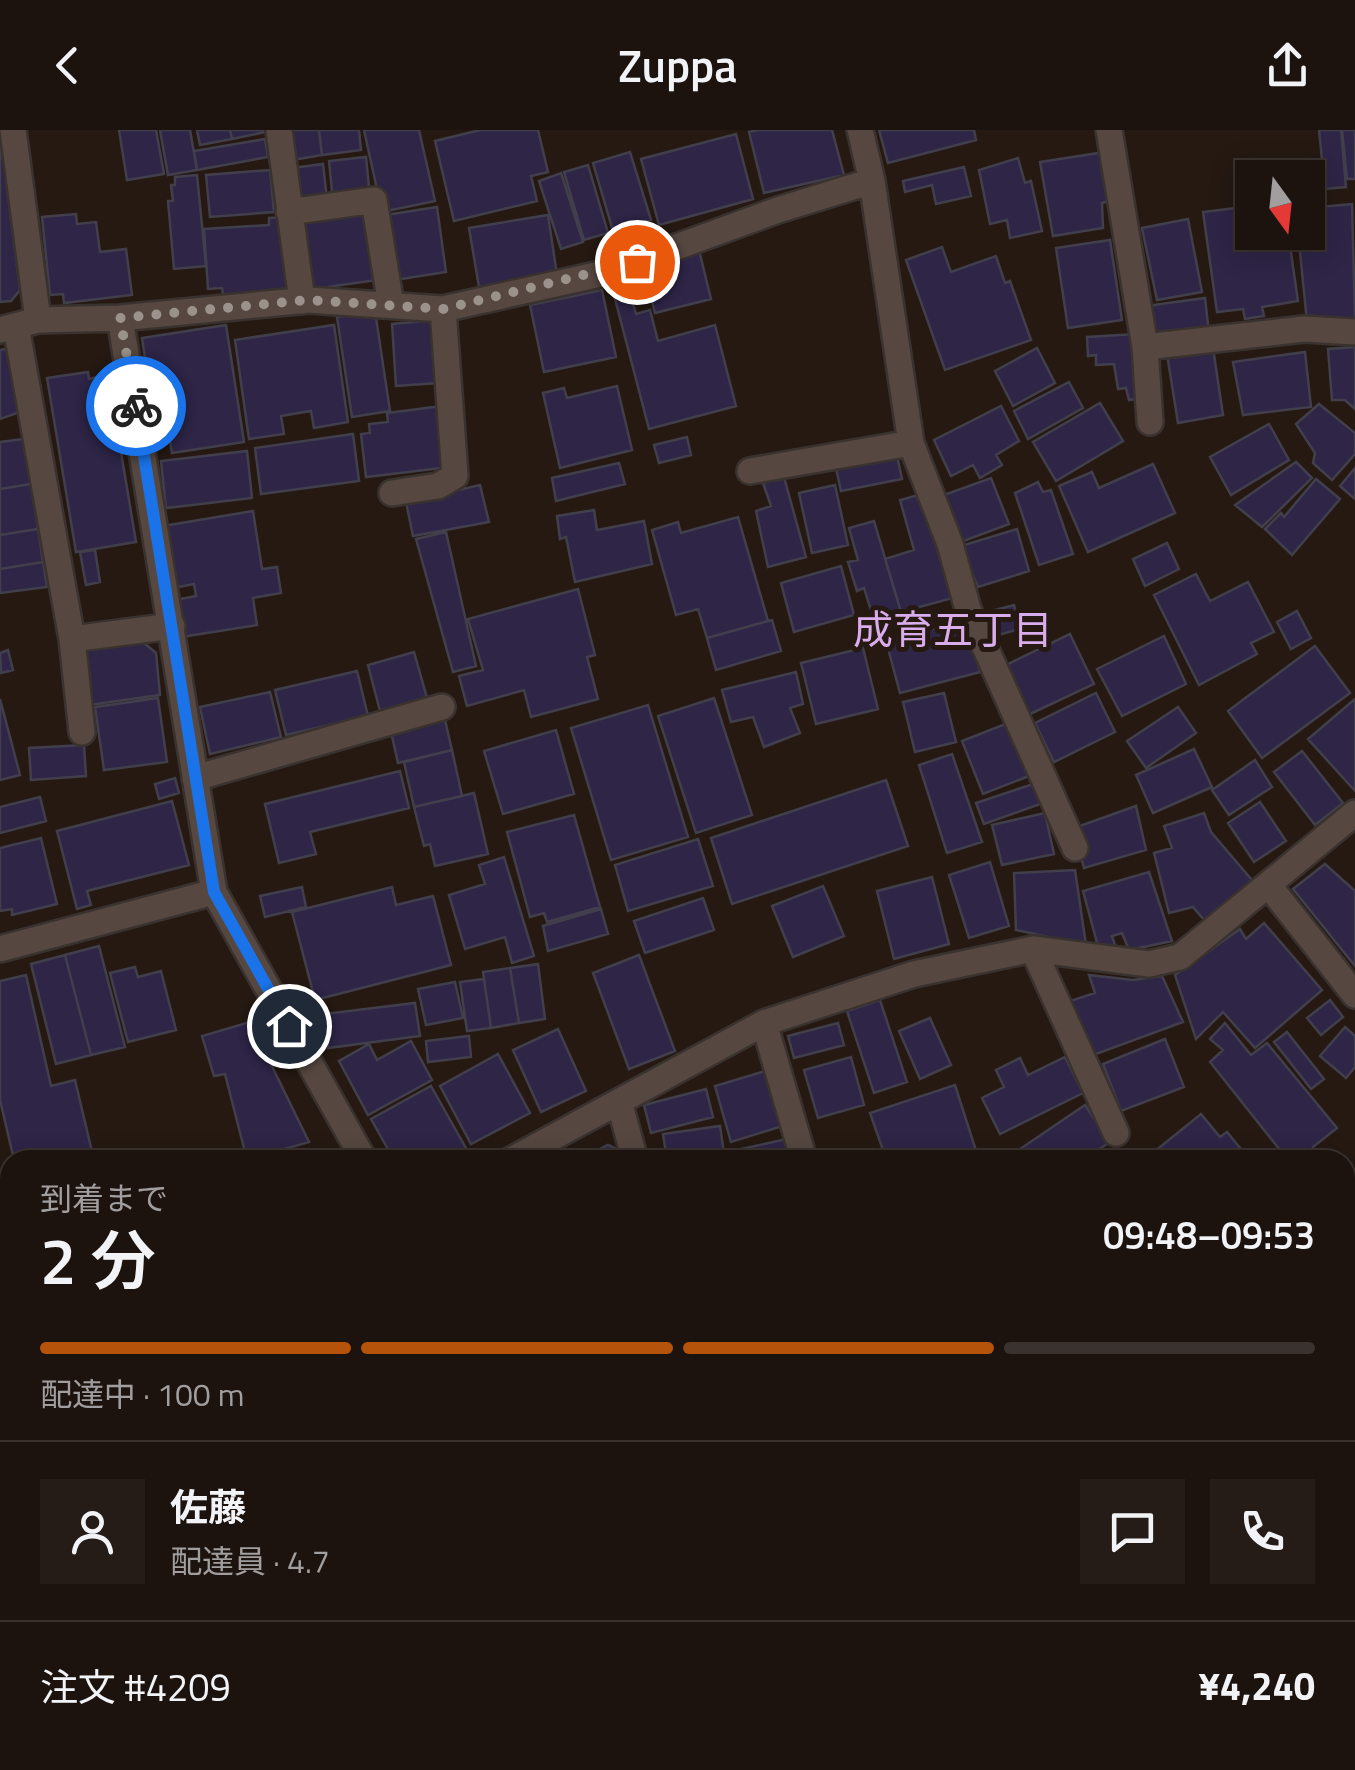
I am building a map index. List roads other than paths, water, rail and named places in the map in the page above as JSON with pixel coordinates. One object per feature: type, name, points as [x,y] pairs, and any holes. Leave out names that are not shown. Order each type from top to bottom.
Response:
[{"type":"street","points":[[13,130],[18,326],[72,639],[82,732]]},
{"type":"street","points":[[279,130],[302,301]]},
{"type":"street","points":[[860,130],[872,182],[910,443],[950,544],[968,609],[1075,848]]},
{"type":"street","points":[[1109,130],[1145,346],[1150,422]]},
{"type":"street","points":[[18,326],[302,301],[443,309],[605,273],[778,210],[872,182]]},
{"type":"street","points":[[290,212],[374,200],[391,305]]},
{"type":"street","points":[[392,492],[438,486],[456,476],[443,309]]},
{"type":"street","points":[[120,318],[214,892],[358,1150]]},
{"type":"street","points":[[1145,346],[1304,328],[1355,332]]},
{"type":"street","points":[[750,471],[910,443]]},
{"type":"street","points":[[72,639],[172,626]]},
{"type":"street","points":[[195,778],[442,706]]},
{"type":"street","points":[[530,1150],[620,1105],[764,1023],[914,974],[1033,949],[1149,964],[1180,957],[1270,887],[1355,813]]},
{"type":"street","points":[[1270,887],[1355,995]]},
{"type":"street","points":[[0,949],[214,892]]},
{"type":"street","points":[[1033,949],[1116,1133]]},
{"type":"street","points":[[764,1023],[801,1150]]},
{"type":"street","points":[[620,1105],[632,1150]]},
{"type":"district","name":"成育五丁目","points":[[953,629]]}]
